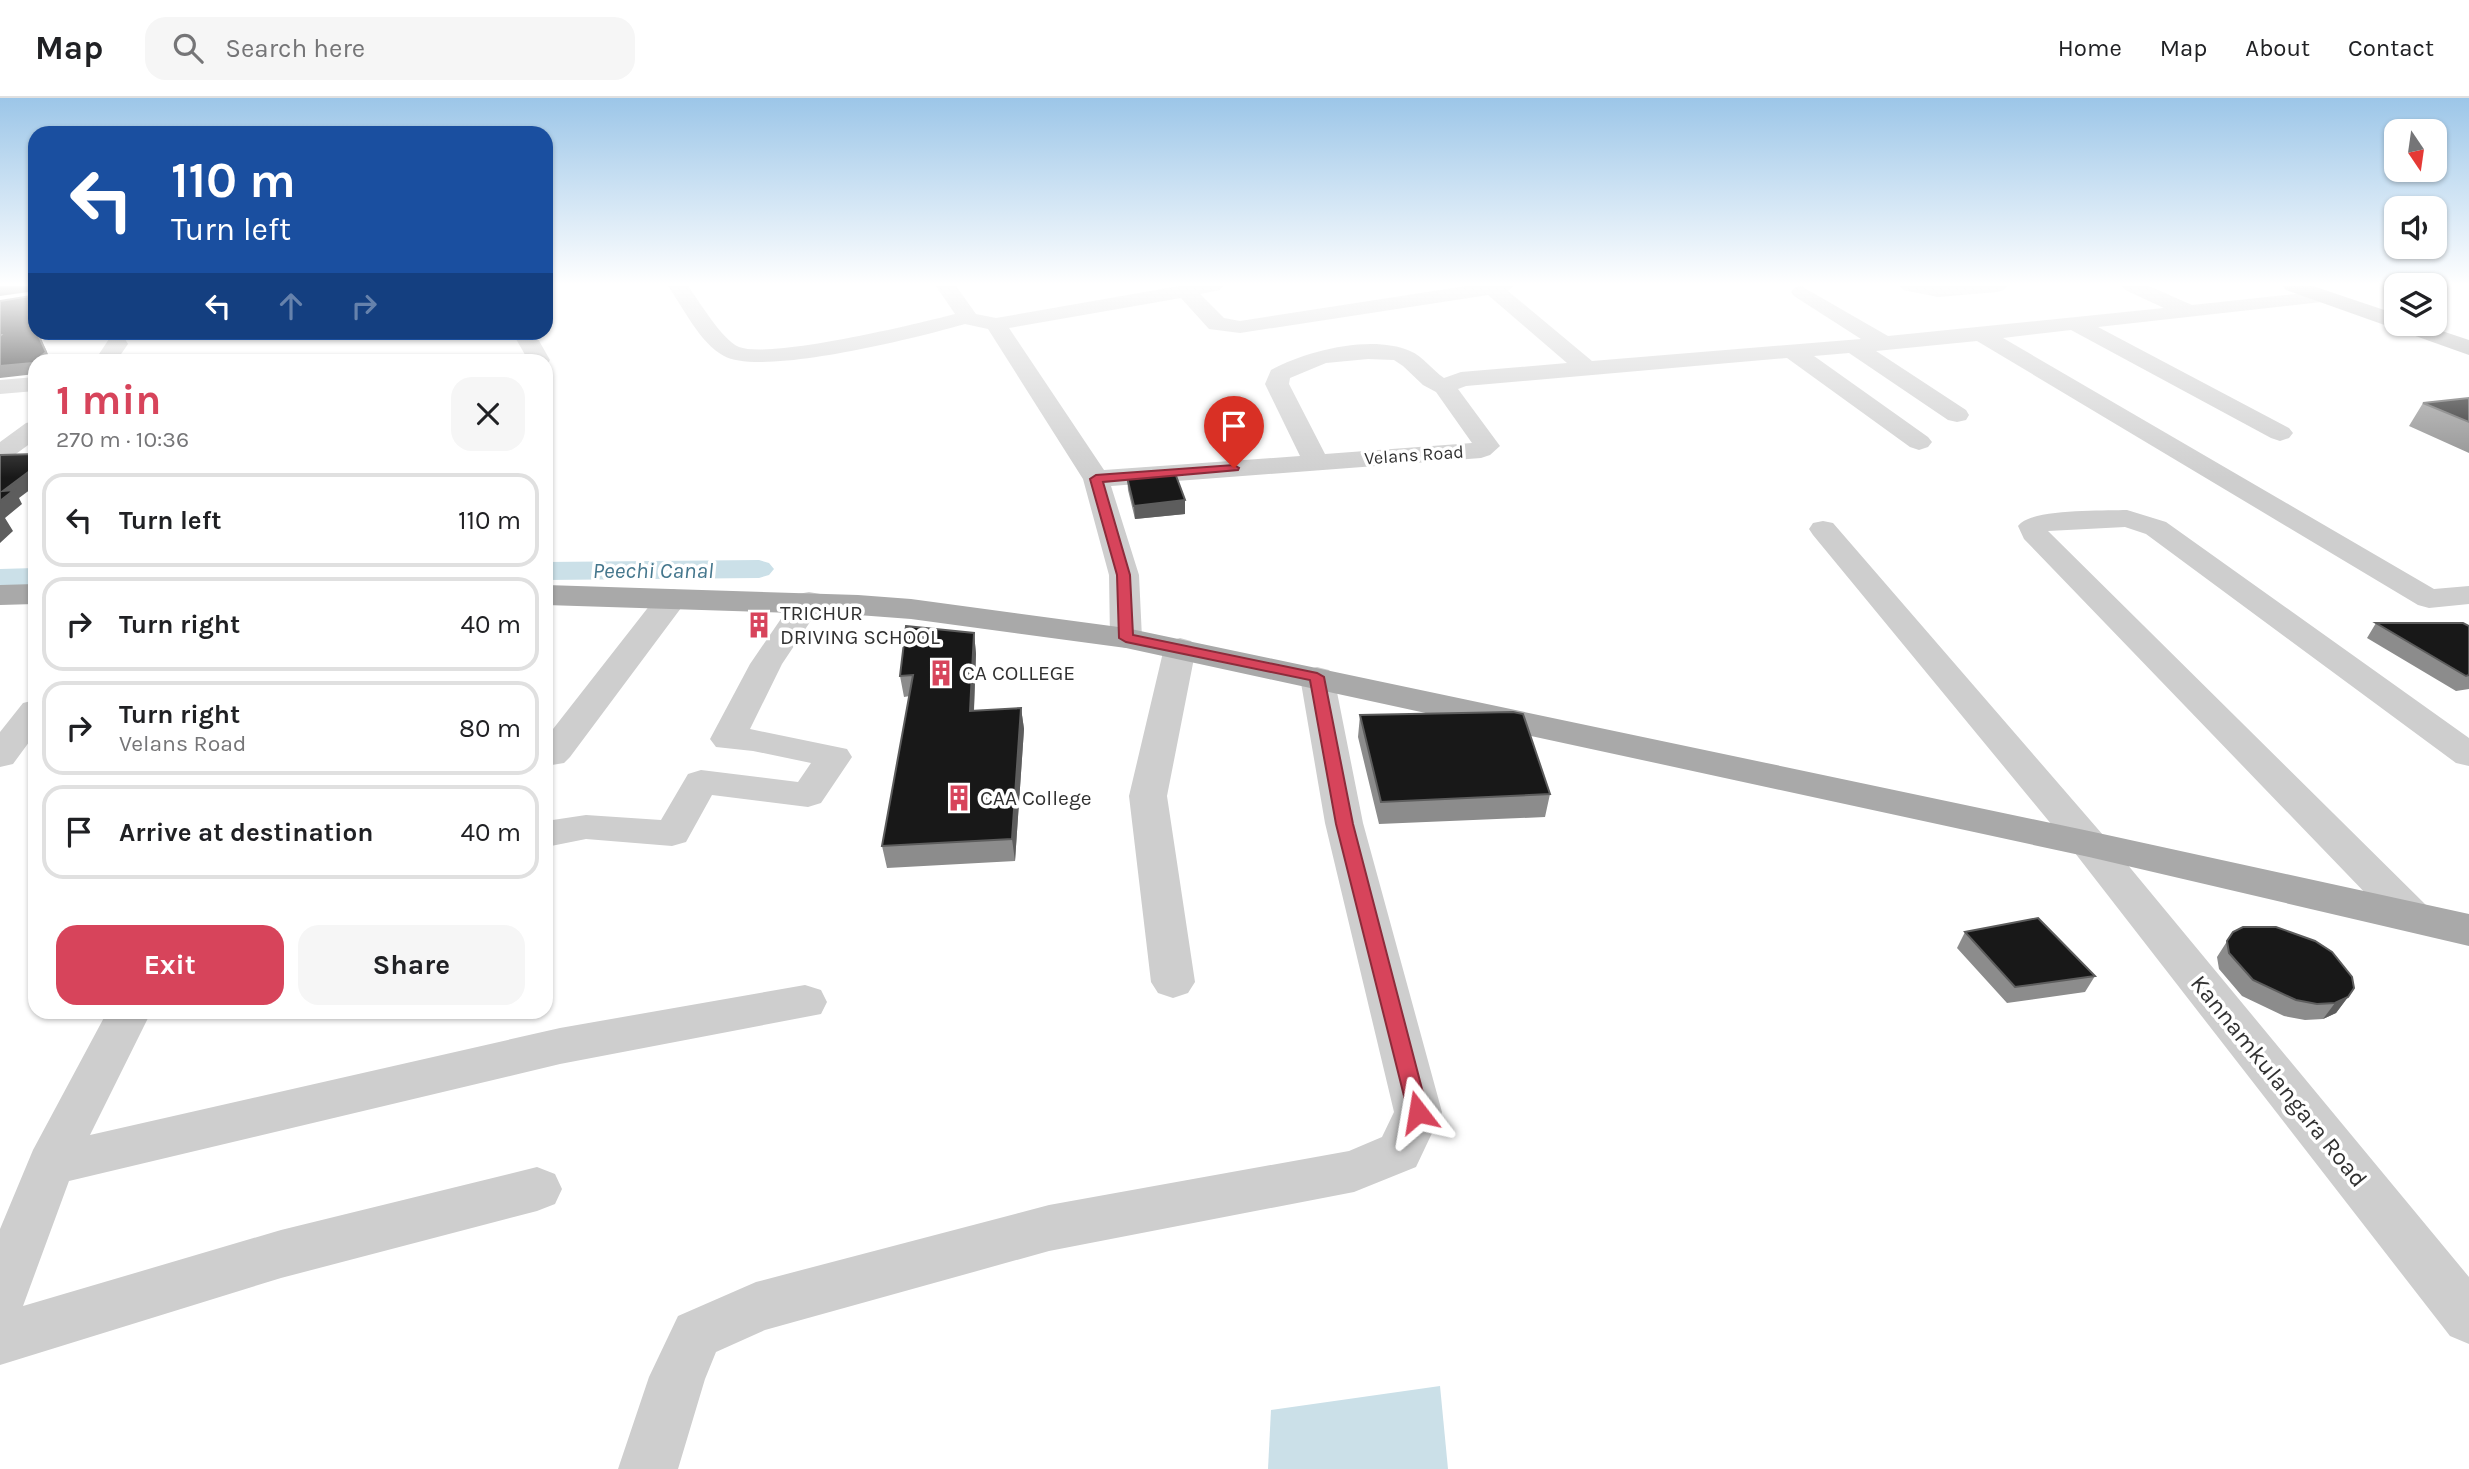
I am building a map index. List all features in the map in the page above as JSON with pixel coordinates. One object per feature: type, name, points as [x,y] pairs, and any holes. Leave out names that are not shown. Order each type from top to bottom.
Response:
[{"type":"main road","points":[[0,594],[28,594]]},
{"type":"main road","points":[[553,595],[808,601],[911,609],[1126,638],[2089,844],[2469,930]]},
{"type":"street","points":[[730,350],[734,353],[765,356],[811,350]]},
{"type":"street","points":[[1013,350],[1096,479],[1124,575],[1126,638]]},
{"type":"street","points":[[1566,350],[1587,369]]},
{"type":"street","points":[[1316,461],[1277,384],[1279,375],[1296,364],[1326,355],[1399,354],[1408,357],[1433,383],[1444,387],[1461,379],[1804,350]]},
{"type":"street","points":[[1860,350],[1957,415]]},
{"type":"street","points":[[2008,350],[2469,622]]},
{"type":"street","points":[[2124,350],[2280,433]]},
{"type":"street","points":[[1791,351],[1919,442]]},
{"type":"street","points":[[0,387],[28,385]]},
{"type":"street","name":"Velans Road","points":[[1096,479],[1463,452],[1487,446],[1444,387]]},
{"type":"street","points":[[0,454],[28,433]]},
{"type":"street","points":[[2413,917],[2034,533],[2032,526],[2039,523],[2127,518],[2143,521],[2469,755]]},
{"type":"street","name":"Kannamkulangara Road","points":[[1823,529],[2089,844],[2469,1318]]},
{"type":"street","points":[[2429,599],[2469,595]]},
{"type":"street","points":[[553,753],[590,706],[598,691],[637,645],[656,615],[673,598]]},
{"type":"street","points":[[553,833],[586,827],[672,833],[701,782],[711,773],[766,664],[808,601]]},
{"type":"street","points":[[1173,982],[1148,796],[1180,648]]},
{"type":"street","points":[[648,1469],[677,1377],[697,1334],[756,1307],[1049,1228],[1354,1171],[1399,1152],[1418,1112],[1344,824],[1317,677]]},
{"type":"street","points":[[0,756],[28,719]]},
{"type":"street","points":[[701,782],[808,795],[834,757],[752,740],[726,743]]},
{"type":"street","points":[[50,1165],[560,1046],[805,1002]]},
{"type":"street","points":[[0,1298],[50,1165],[125,1019]]},
{"type":"street","points":[[0,1339],[281,1254],[537,1189]]},
{"type":"water","points":[[1440,1386],[1448,1469],[1268,1469],[1271,1410]]},
{"type":"building","points":[[0,350],[46,352],[28,354],[28,363],[0,366]]},
{"type":"building","points":[[2469,398],[2469,422],[2423,403]]},
{"type":"building","points":[[28,454],[28,472],[3,491],[14,490],[0,501],[0,455]]},
{"type":"building","points":[[1175,473],[1185,500],[1134,506],[1127,477]]},
{"type":"building","points":[[2376,623],[2463,623],[2469,626],[2469,675],[2466,676]]},
{"type":"building","points":[[906,626],[974,633],[970,711],[1021,708],[1012,839],[882,846],[913,675],[900,676]]},
{"type":"building","points":[[1523,714],[1550,794],[1381,802],[1360,715]]},
{"type":"building","points":[[2038,918],[2095,976],[2015,987],[1965,932]]},
{"type":"building","points":[[2243,927],[2276,927],[2315,941],[2332,952],[2352,977],[2354,988],[2348,997],[2335,1003],[2317,1004],[2296,1000],[2253,980],[2229,953],[2227,941],[2233,932]]},
{"type":"waterway","name":"Peechi Canal","points":[[553,571],[759,569]]},
{"type":"waterway","name":"Peechi Canal","points":[[0,578],[28,577]]},
{"type":"place","name":"TRICHUR DRIVING SCHOOL","points":[[759,625]]},
{"type":"place","name":"CA COLLEGE","points":[[941,673]]},
{"type":"place","name":"CAA College","points":[[959,798]]},
{"type":"route","points":[[1234,468],[1096,479],[1124,575],[1126,638],[1317,677],[1344,824],[1418,1112]]}]
